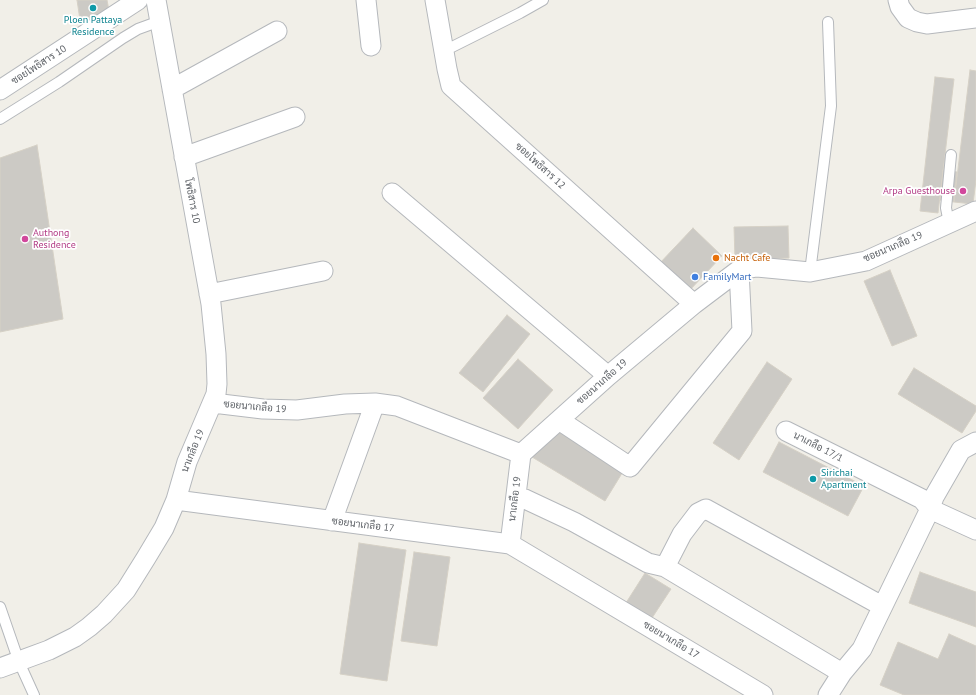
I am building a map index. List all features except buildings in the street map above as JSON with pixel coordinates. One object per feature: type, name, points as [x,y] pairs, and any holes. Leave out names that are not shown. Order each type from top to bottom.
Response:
[{"type":"street","name":"ซอยโพธิสาร 10","points":[[0,90],[120,5],[138,0]]},
{"type":"street","name":"โพธิสาร 10","points":[[156,0],[209,294],[217,384],[213,403]]},
{"type":"street","points":[[366,0],[372,46]]},
{"type":"street","name":"ซอยโพธิสาร 12","points":[[436,0],[452,86],[694,304]]},
{"type":"street","points":[[898,0],[900,7],[908,18],[917,22],[927,24],[976,18]]},
{"type":"street","points":[[172,89],[277,31]]},
{"type":"street","points":[[184,157],[295,117]]},
{"type":"street","points":[[392,193],[608,376]]},
{"type":"street","name":"ซอยนาเกลือ 19","points":[[213,403],[263,409],[297,410],[345,404],[375,403],[397,406],[521,454],[608,376],[694,304],[738,270],[757,267],[810,272],[866,261],[976,211]]},
{"type":"street","points":[[559,420],[630,467],[742,331],[738,270]]},
{"type":"street","points":[[209,294],[323,271]]},
{"type":"street","name":"นาเกลือ 19","points":[[176,500],[187,462],[213,403]]},
{"type":"street","points":[[332,520],[375,403]]},
{"type":"street","name":"นาเกลือ 17/1","points":[[786,430],[922,499],[930,509],[976,530]]},
{"type":"street","points":[[828,695],[842,674],[862,649],[930,509],[934,497],[961,450],[976,442]]},
{"type":"street","name":"นาเกลือ 19","points":[[510,544],[521,454]]},
{"type":"street","points":[[516,497],[525,499],[574,522],[648,563],[665,567],[842,674]]},
{"type":"street","points":[[0,668],[20,662],[75,637],[90,627],[104,614],[126,590],[164,528],[176,500]]},
{"type":"street","name":"ซอยนาเกลือ 17","points":[[176,500],[510,544],[763,695]]},
{"type":"street","points":[[665,567],[682,534],[698,513],[706,510],[882,606]]},
{"type":"lane","points":[[444,49],[459,44],[543,0]]},
{"type":"lane","points":[[0,119],[59,82],[123,38],[138,29],[160,21]]},
{"type":"lane","points":[[810,272],[831,106],[828,22]]},
{"type":"lane","points":[[949,223],[946,208],[951,155]]},
{"type":"lane","points":[[0,608],[34,695]]},
{"type":"place","name":"Ploen Pattaya Residence","points":[[93,8]]},
{"type":"place","name":"Arpa Guesthouse","points":[[963,191]]},
{"type":"place","name":"Authong Residence","points":[[25,239]]},
{"type":"place","name":"Nacht Cafe","points":[[716,258]]},
{"type":"place","name":"FamilyMart","points":[[695,277]]},
{"type":"place","name":"Sirichai Apartment","points":[[813,479]]}]
